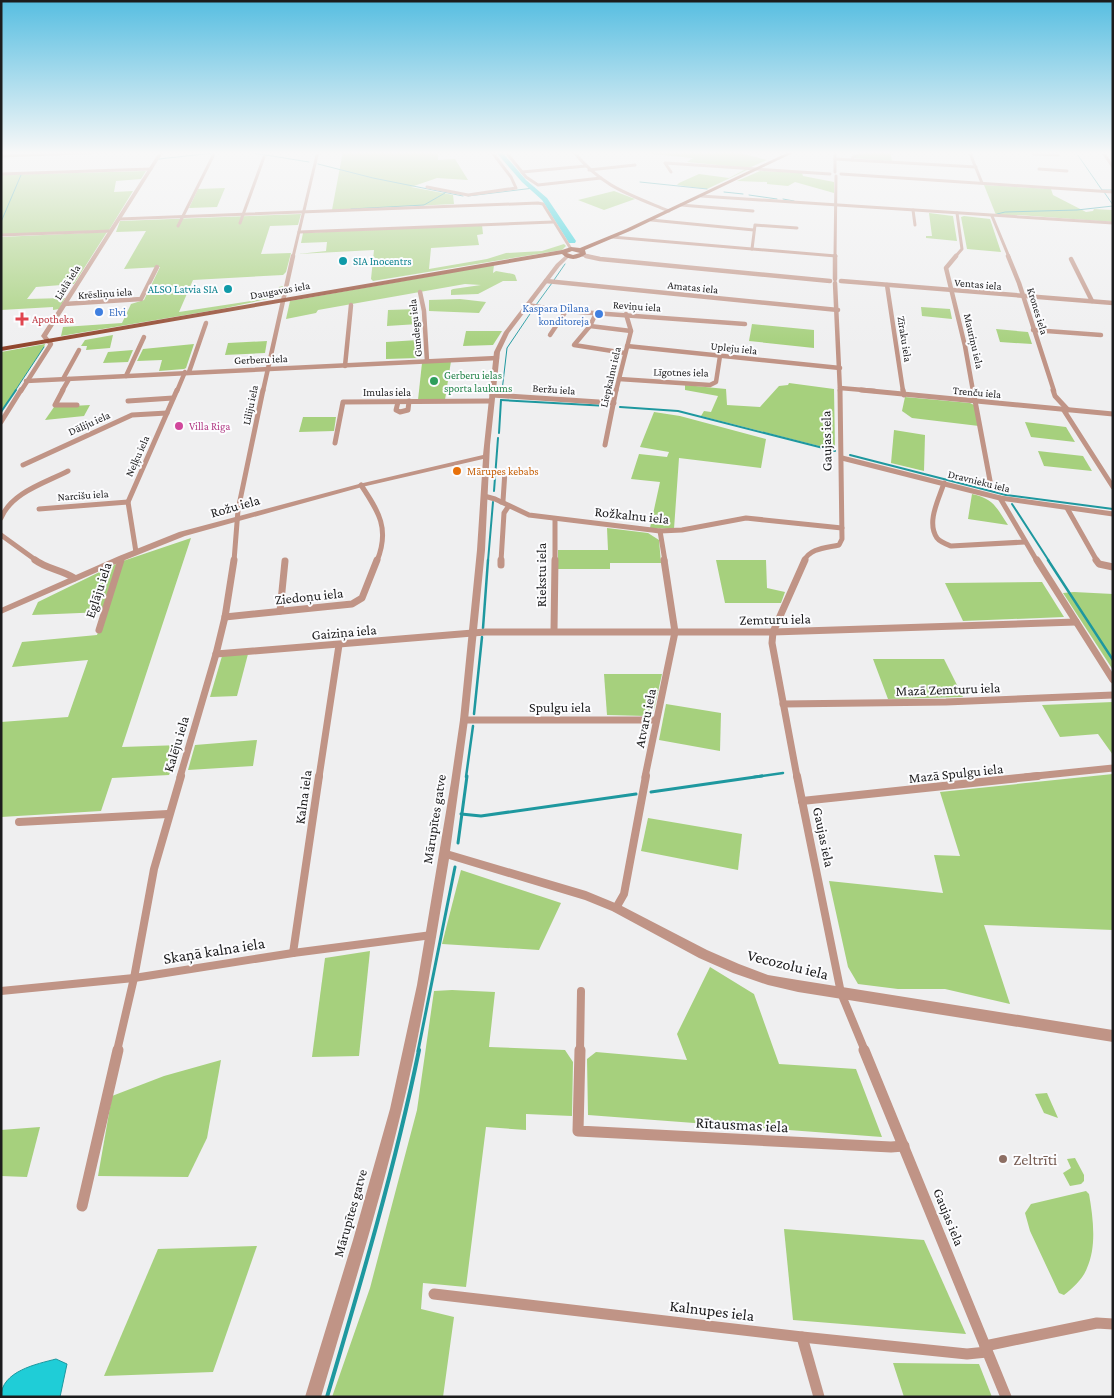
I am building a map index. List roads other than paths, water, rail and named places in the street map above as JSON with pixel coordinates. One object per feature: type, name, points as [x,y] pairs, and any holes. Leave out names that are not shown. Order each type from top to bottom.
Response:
[{"type":"main road","name":"Daugavas iela","points":[[1,349],[283,300],[581,252],[658,216]]},
{"type":"main road","name":"Daugavas iela","points":[[565,254],[571,249],[581,252]]},
{"type":"street","name":"Lielā iela","points":[[1,422],[51,344],[44,336],[120,216]]},
{"type":"street","points":[[118,219],[198,216]]},
{"type":"street","points":[[240,223],[242,216]]},
{"type":"street","name":"Liliju iela","points":[[237,518],[283,300],[303,216]]},
{"type":"street","points":[[550,216],[571,249]]},
{"type":"street","name":"Gaujas iela","points":[[836,216],[836,281],[842,458],[842,528],[840,545],[812,551],[806,555],[773,632],[772,643],[841,993],[1006,1397]]},
{"type":"street","points":[[913,216],[914,225]]},
{"type":"street","name":"Mauriņu iela","points":[[957,216],[962,249],[946,268],[977,402],[991,486]]},
{"type":"street","name":"Krones iela","points":[[992,216],[1017,278],[1055,396],[1066,410],[1113,487]]},
{"type":"street","points":[[996,216],[1113,223]]},
{"type":"street","points":[[178,226],[183,217]]},
{"type":"street","points":[[651,220],[754,230]]},
{"type":"street","points":[[299,232],[554,222]]},
{"type":"street","points":[[752,249],[754,230],[757,224],[797,228]]},
{"type":"street","points":[[1,236],[111,230]]},
{"type":"street","points":[[612,237],[836,256]]},
{"type":"street","name":"Ventas iela","points":[[581,252],[600,259],[836,281],[1113,303]]},
{"type":"street","name":"Mārupītes gatve","points":[[313,1397],[360,1240],[396,1109],[420,1004],[445,854],[464,720],[488,496],[486,456],[497,358],[502,340],[565,254]]},
{"type":"street","points":[[1071,259],[1092,301]]},
{"type":"street","name":"Krēsliņu iela","points":[[64,304],[136,301],[143,296],[157,268]]},
{"type":"street","name":"Amatas iela","points":[[546,280],[838,310]]},
{"type":"street","name":"Zīraku iela","points":[[888,285],[904,395]]},
{"type":"street","name":"Gundegu iela","points":[[420,292],[424,311],[427,361]]},
{"type":"street","points":[[345,366],[351,305]]},
{"type":"street","name":"Reviņu iela","points":[[527,305],[566,311],[745,324]]},
{"type":"street","points":[[550,335],[566,311]]},
{"type":"street","points":[[597,312],[590,326],[574,345],[624,353]]},
{"type":"street","name":"Liepkalnu iela","points":[[605,445],[624,353],[631,331],[626,314]]},
{"type":"street","name":"Neļķu iela","points":[[128,502],[173,398],[187,372],[206,323]]},
{"type":"street","points":[[590,326],[631,331]]},
{"type":"street","points":[[1033,330],[1101,335]]},
{"type":"street","points":[[126,376],[144,337]]},
{"type":"street","name":"Upleju iela","points":[[627,346],[840,368]]},
{"type":"street","points":[[63,379],[79,350]]},
{"type":"street","name":"Līgotnes iela","points":[[620,379],[710,385],[716,382],[720,356]]},
{"type":"street","name":"Gerberu iela","points":[[26,381],[497,358]]},
{"type":"street","points":[[70,379],[55,405],[77,405]]},
{"type":"street","name":"Trenču iela","points":[[840,388],[1113,414]]},
{"type":"street","points":[[128,401],[173,398]]},
{"type":"street","name":"Imulas iela","points":[[336,443],[343,402],[492,398]]},
{"type":"street","name":"Beržu iela","points":[[492,398],[614,403]]},
{"type":"street","points":[[398,402],[396,410],[400,412],[408,410],[409,401]]},
{"type":"street","name":"Dāliju iela","points":[[23,465],[132,415],[167,413]]},
{"type":"street","name":"Rožu iela","points":[[1,611],[74,578],[182,534],[361,485],[486,456]]},
{"type":"street","name":"Dravnieku iela","points":[[842,458],[1000,498],[1113,514]]},
{"type":"street","points":[[1,515],[19,497],[68,471]]},
{"type":"street","points":[[501,502],[503,501],[505,471]]},
{"type":"street","points":[[944,483],[932,520],[936,537],[940,541],[952,546],[1025,542]]},
{"type":"street","name":"Ziedoņu iela","points":[[225,617],[352,604],[362,598],[383,546],[382,525],[376,508],[361,485]]},
{"type":"street","points":[[488,496],[504,491]]},
{"type":"street","name":"Rožkalnu iela","points":[[488,496],[522,514],[660,531],[680,531],[735,518],[842,528]]},
{"type":"street","points":[[1000,498],[1025,542],[1113,680]]},
{"type":"street","points":[[128,502],[136,552]]},
{"type":"street","name":"Narcišu iela","points":[[39,508],[128,502]]},
{"type":"street","points":[[501,565],[504,512],[508,507]]},
{"type":"street","points":[[1067,508],[1094,558],[1099,564],[1113,567]]},
{"type":"street","name":"Kalēju iela","points":[[82,1206],[134,978],[154,869],[225,617],[236,556],[237,518]]},
{"type":"street","name":"Riekstu iela","points":[[554,632],[555,519]]},
{"type":"street","name":"Atvaru iela","points":[[616,908],[624,894],[656,720],[660,710],[675,632],[660,531]]},
{"type":"street","points":[[1,535],[43,566],[68,574],[74,578]]},
{"type":"street","name":"Eglāju iela","points":[[99,630],[122,558]]},
{"type":"street","points":[[280,611],[285,561]]},
{"type":"street","name":"Zemturu iela","points":[[474,633],[773,632],[1076,622]]},
{"type":"street","name":"Gaiziņa iela","points":[[216,654],[474,633]]},
{"type":"street","name":"Kalna iela","points":[[293,953],[339,645]]},
{"type":"street","name":"Mazā Zemturu iela","points":[[783,704],[946,702],[1113,695]]},
{"type":"street","name":"Spulgu iela","points":[[464,720],[656,720]]},
{"type":"street","name":"Mazā Spulgu iela","points":[[802,801],[1113,768]]},
{"type":"street","points":[[19,822],[168,814]]},
{"type":"street","name":"Vecozolu iela","points":[[445,854],[586,896],[616,908],[703,954],[768,980],[1113,1036]]},
{"type":"street","name":"Skaņā kalna iela","points":[[1,991],[134,978],[293,953],[432,935]]},
{"type":"street","name":"Rītausmas iela","points":[[581,991],[578,1131],[891,1147],[904,1146]]},
{"type":"street","name":"Kalnupes iela","points":[[434,1294],[802,1337],[967,1354],[1097,1323],[1113,1324]]},
{"type":"street","points":[[802,1337],[820,1397]]},
{"type":"water","points":[[56,1359],[67,1364],[60,1397],[1,1397],[3,1388],[13,1375],[30,1366]]},
{"type":"waterway","points":[[1,222],[3,216]]},
{"type":"waterway","points":[[556,216],[572,241]]},
{"type":"waterway","points":[[554,280],[565,264]]},
{"type":"waterway","points":[[536,305],[552,283]]},
{"type":"waterway","points":[[502,391],[507,348],[534,308]]},
{"type":"waterway","points":[[15,391],[44,347]]},
{"type":"waterway","points":[[1,412],[16,390]]},
{"type":"waterway","points":[[499,433],[501,400],[608,406]]},
{"type":"waterway","points":[[620,407],[678,411],[835,451]]},
{"type":"waterway","points":[[494,491],[498,438]]},
{"type":"waterway","points":[[850,455],[1006,495],[1113,509]]},
{"type":"waterway","points":[[488,561],[493,502]]},
{"type":"waterway","points":[[1012,504],[1049,561]]},
{"type":"waterway","points":[[483,628],[488,560]]},
{"type":"waterway","points":[[1048,560],[1113,660]]},
{"type":"waterway","points":[[474,714],[482,637]]},
{"type":"waterway","points":[[466,777],[473,726]]},
{"type":"waterway","points":[[754,777],[783,773]]},
{"type":"waterway","points":[[462,814],[467,776]]},
{"type":"waterway","points":[[651,792],[762,776]]},
{"type":"waterway","points":[[462,814],[481,816],[636,794]]},
{"type":"waterway","points":[[458,843],[462,814]]},
{"type":"waterway","points":[[418,1051],[455,867]]},
{"type":"waterway","points":[[327,1397],[365,1268],[410,1094],[419,1050]]},
{"type":"place","name":"SIA Inocentrs","points":[[343,261]]},
{"type":"place","name":"ALSO Latvia SIA","points":[[228,289]]},
{"type":"place","name":"Elvi","points":[[99,312]]},
{"type":"place","name":"Kaspara Dilana konditoreja","points":[[599,314]]},
{"type":"place","name":"Apotheka","points":[[22,319]]},
{"type":"place","name":"Gerberu ielas sporta laukums","points":[[434,381]]},
{"type":"place","name":"Villa Riga","points":[[179,426]]},
{"type":"place","name":"Mārupes kebabs","points":[[457,471]]},
{"type":"place","name":"Zeltrīti","points":[[1003,1159]]}]
